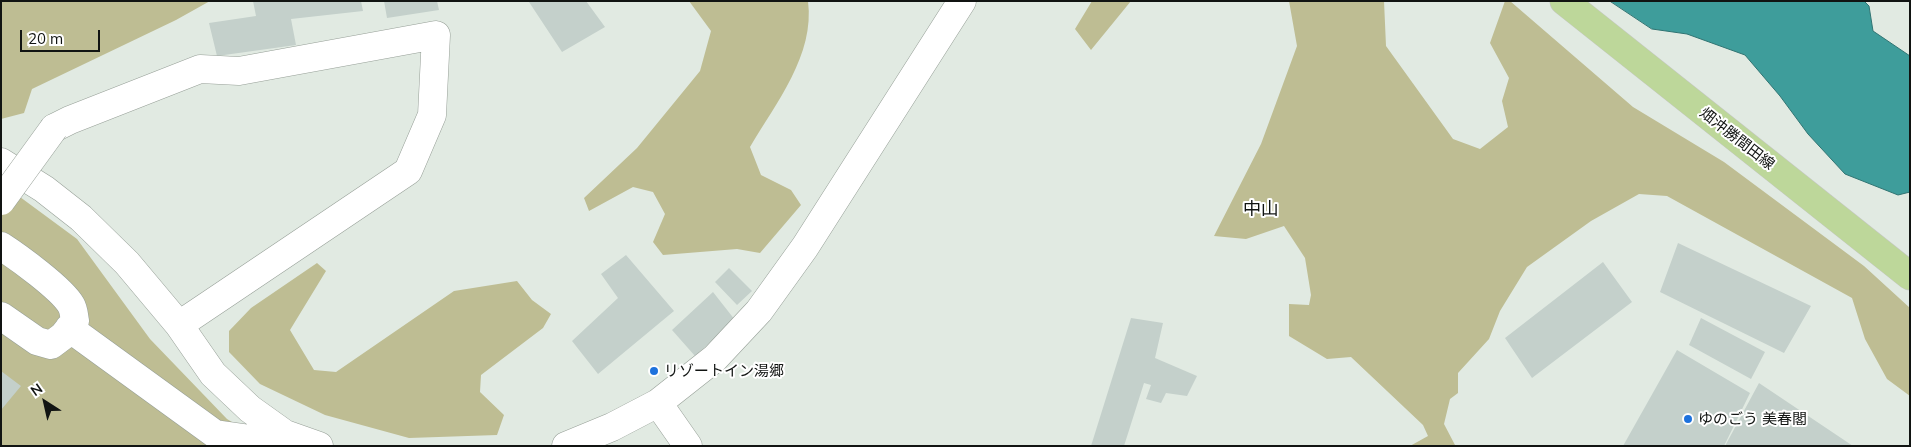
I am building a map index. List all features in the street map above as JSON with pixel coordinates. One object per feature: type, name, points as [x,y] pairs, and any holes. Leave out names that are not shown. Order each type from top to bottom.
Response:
[{"type":"main road","name":"畑沖勝間田線","points":[[1564,1],[1910,276]]},
{"type":"street","points":[[566,446],[612,427],[658,403],[715,358],[759,311],[805,247],[962,1]]},
{"type":"street","points":[[1,201],[54,128],[200,69],[240,70],[436,35],[432,114],[408,171],[179,325]]},
{"type":"street","points":[[1,162],[44,189],[81,218],[127,263],[179,325],[213,374],[250,409],[285,434],[320,446]]},
{"type":"street","points":[[1,246],[64,296],[72,306],[75,321],[63,336],[51,345],[37,342],[1,316]]},
{"type":"street","points":[[69,328],[216,434],[258,440],[285,434]]},
{"type":"street","points":[[658,403],[688,446]]},
{"type":"green space","points":[[1,1],[210,1],[176,20],[32,89],[24,113],[1,119]]},
{"type":"green space","points":[[689,1],[808,1],[809,21],[800,59],[782,96],[750,147],[761,175],[791,190],[801,205],[760,253],[737,249],[663,255],[653,242],[665,214],[653,192],[633,187],[589,211],[584,198],[637,148],[700,71],[711,31]]},
{"type":"green space","points":[[1092,1],[1131,1],[1091,50],[1075,29]]},
{"type":"green space","points":[[1289,1],[1384,1],[1386,46],[1453,139],[1480,149],[1508,127],[1502,101],[1509,78],[1490,43],[1505,1],[1510,1],[1633,107],[1724,162],[1864,266],[1910,308],[1910,396],[1887,379],[1865,339],[1852,298],[1667,196],[1639,194],[1591,221],[1527,267],[1500,311],[1489,339],[1458,373],[1458,393],[1450,399],[1444,424],[1455,445],[1410,446],[1428,436],[1423,425],[1351,357],[1327,359],[1289,336],[1289,304],[1309,305],[1311,295],[1305,258],[1284,226],[1246,239],[1214,236],[1261,144],[1297,46]]},
{"type":"green space","points":[[1,183],[77,239],[150,339],[227,419],[271,446],[1,446]]},
{"type":"green space","points":[[317,263],[326,271],[290,330],[314,370],[336,372],[454,291],[517,281],[532,300],[551,314],[543,328],[481,375],[480,392],[504,415],[497,435],[409,438],[325,415],[260,384],[229,352],[229,331],[251,308]]},
{"type":"water","points":[[1610,1],[1864,1],[1869,6],[1873,31],[1910,56],[1910,192],[1898,195],[1845,174],[1808,134],[1780,96],[1745,55],[1687,34],[1652,29]]},
{"type":"building","points":[[253,1],[361,1],[363,11],[291,19],[296,45],[217,56],[209,23],[256,16]]},
{"type":"building","points":[[384,1],[437,1],[439,10],[387,18]]},
{"type":"building","points":[[530,1],[586,1],[605,27],[562,52]]},
{"type":"building","points":[[1678,243],[1811,306],[1784,353],[1660,292]]},
{"type":"building","name":"リゾートイン湯郷","points":[[626,255],[674,311],[598,374],[572,341],[618,298],[601,274]]},
{"type":"building","points":[[1603,262],[1632,302],[1532,378],[1505,338]]},
{"type":"building","points":[[729,268],[752,291],[737,305],[715,282]]},
{"type":"building","points":[[713,292],[735,320],[695,356],[672,330]]},
{"type":"building","points":[[1131,318],[1163,323],[1155,358],[1197,376],[1187,396],[1166,393],[1161,403],[1146,399],[1151,385],[1144,383],[1124,446],[1091,446]]},
{"type":"building","points":[[1701,318],[1765,352],[1751,379],[1689,345]]},
{"type":"building","name":"ゆのごう 美春閣","points":[[1677,350],[1750,393],[1724,446],[1623,446]]},
{"type":"building","points":[[1,371],[21,386],[1,410]]},
{"type":"building","points":[[1759,383],[1853,446],[1725,446]]},
{"type":"place","name":"リゾートイン湯郷","points":[[654,371]]},
{"type":"place","name":"ゆのごう 美春閣","points":[[1688,419]]},
{"type":"district","name":"中山","points":[[1261,210]]}]
